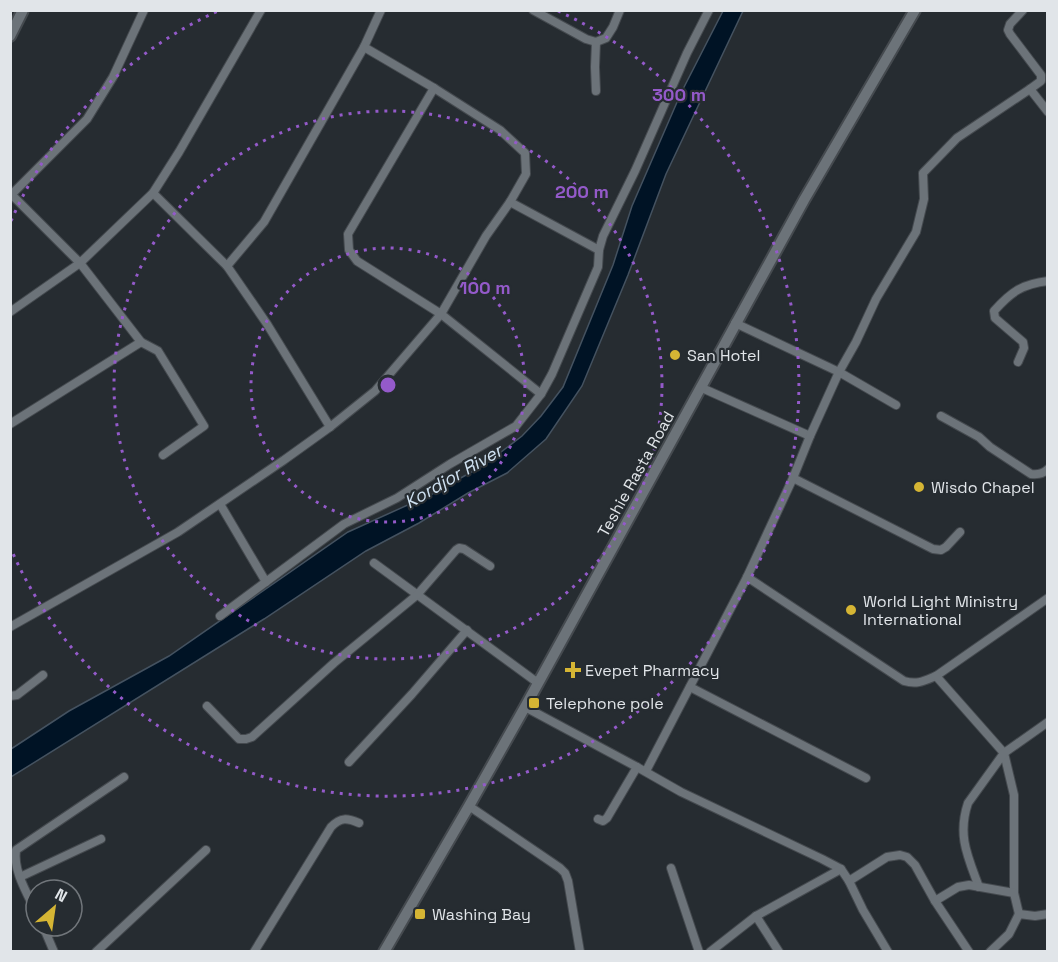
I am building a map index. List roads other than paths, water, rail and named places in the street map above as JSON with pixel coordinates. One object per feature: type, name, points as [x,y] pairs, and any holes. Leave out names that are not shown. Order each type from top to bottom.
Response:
[{"type":"main road","points":[[10,36],[23,10]]},
{"type":"main road","name":"Teshie Rasta Road","points":[[384,951],[525,707],[804,200],[915,10]]},
{"type":"street","points":[[144,10],[114,77],[87,118],[11,193],[80,263],[141,342],[158,351],[204,426],[163,455]]},
{"type":"street","points":[[10,312],[80,263],[153,193],[261,10]]},
{"type":"street","points":[[227,266],[264,222],[364,48],[381,10]]},
{"type":"street","points":[[533,10],[586,39],[596,42],[606,38],[620,10]]},
{"type":"street","points":[[220,616],[344,524],[397,498],[516,426],[541,394],[552,374],[598,267],[603,236],[709,10]]},
{"type":"street","points":[[646,771],[747,577],[839,372],[876,299],[916,232],[924,199],[923,173],[957,138],[1041,81],[1041,75],[1008,30],[1010,24],[1023,10]]},
{"type":"street","points":[[596,42],[596,91]]},
{"type":"street","points":[[10,627],[178,532],[284,460],[375,391],[441,314],[486,236],[510,202],[526,174],[525,153],[500,130],[434,88],[364,48]]},
{"type":"street","points":[[434,88],[348,234],[348,250],[357,261],[441,314],[541,394]]},
{"type":"street","points":[[1030,89],[1047,112]]},
{"type":"street","points":[[153,193],[227,266],[267,324],[330,427]]},
{"type":"street","points":[[510,202],[599,250]]},
{"type":"street","points":[[1018,362],[1024,348],[1023,342],[995,318],[994,311],[1018,288],[1047,281]]},
{"type":"street","points":[[735,323],[839,372],[896,405]]},
{"type":"street","points":[[10,424],[141,342]]},
{"type":"street","points":[[702,388],[810,436]]},
{"type":"street","points":[[941,416],[979,437],[1031,474],[1037,475],[1047,469]]},
{"type":"street","points":[[793,478],[933,549],[946,548],[960,532]]},
{"type":"street","points":[[220,504],[266,582]]},
{"type":"street","points":[[207,706],[239,739],[246,739],[417,595],[456,550],[464,549],[490,566]]},
{"type":"street","points":[[374,563],[538,683]]},
{"type":"street","points":[[747,577],[904,681],[912,684],[922,683],[936,676],[1047,598]]},
{"type":"street","points":[[349,762],[467,630]]},
{"type":"street","points":[[10,696],[17,695],[43,675]]},
{"type":"street","points":[[936,676],[1004,753],[1014,795],[1014,892],[1019,914],[1009,934],[990,951]]},
{"type":"street","points":[[690,687],[866,778]]},
{"type":"street","points":[[525,707],[681,792],[841,869],[888,951]]},
{"type":"street","points":[[979,886],[963,843],[965,812],[968,803],[1004,753],[1047,722]]},
{"type":"street","points":[[598,819],[603,821],[607,818],[637,767]]},
{"type":"street","points":[[24,886],[16,867],[13,851],[124,777]]},
{"type":"street","points":[[469,806],[565,873],[580,951]]},
{"type":"street","points":[[254,951],[331,827],[343,819],[359,823]]},
{"type":"street","points":[[20,877],[101,839]]},
{"type":"street","points":[[96,951],[207,850]]},
{"type":"street","points":[[849,881],[887,857],[900,855],[907,857],[915,865],[935,901],[969,951]]},
{"type":"street","points":[[671,868],[699,951]]},
{"type":"street","points":[[710,951],[756,916],[841,869]]},
{"type":"street","points":[[935,901],[958,887],[969,885],[1014,892]]},
{"type":"street","points":[[1019,914],[1035,916],[1047,914]]},
{"type":"street","points":[[756,916],[779,951]]},
{"type":"water","points":[[723,11],[743,11],[666,174],[628,275],[582,386],[546,439],[507,473],[366,551],[264,619],[11,777],[11,749],[69,711],[169,656],[348,532],[432,494],[484,465],[522,436],[541,416],[563,387],[613,265],[632,206],[681,93]]},
{"type":"place","name":"San Hotel","points":[[675,355]]},
{"type":"place","name":"Wisdo Chapel","points":[[919,487]]},
{"type":"place","name":"World Light Ministry International","points":[[851,610]]},
{"type":"place","name":"Evepet Pharmacy","points":[[573,670]]},
{"type":"place","name":"Telephone pole","points":[[534,703]]},
{"type":"place","name":"Washing Bay","points":[[420,914]]},
{"type":"water label","name":"Kordjor River","points":[[453,476]]}]
